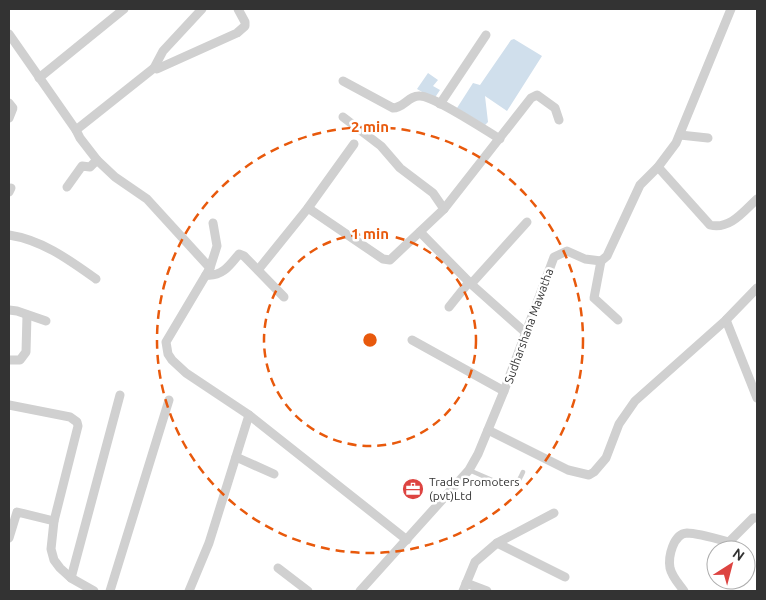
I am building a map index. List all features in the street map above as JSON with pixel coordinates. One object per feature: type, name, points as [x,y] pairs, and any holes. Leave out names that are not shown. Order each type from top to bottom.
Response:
[{"type":"street","points":[[39,78],[124,9]]},
{"type":"street","points":[[76,130],[154,68],[163,51],[202,9]]},
{"type":"street","points":[[154,68],[157,69],[237,33],[246,26],[238,9]]},
{"type":"street","points":[[618,320],[594,298],[601,261],[607,256],[640,184],[658,167],[680,136],[731,9]]},
{"type":"street","points":[[9,34],[97,160],[115,177],[147,200],[212,276],[223,272],[239,254],[244,256],[284,297]]},
{"type":"street","points":[[440,104],[486,35]]},
{"type":"street","points":[[343,81],[392,108],[398,108],[414,96],[422,96],[440,104],[500,139]]},
{"type":"street","points":[[308,208],[383,259],[390,260],[444,209],[531,98],[537,96],[555,108],[559,120]]},
{"type":"street","points":[[9,103],[13,108],[9,118]]},
{"type":"street","points":[[343,117],[380,146],[400,168],[433,193],[444,209]]},
{"type":"street","points":[[680,136],[708,138]]},
{"type":"street","points":[[258,270],[308,208],[354,144]]},
{"type":"street","points":[[66,187],[82,166],[90,167],[97,160]]},
{"type":"street","points":[[658,167],[710,225],[726,226],[757,199]]},
{"type":"street","points":[[449,307],[528,222]]},
{"type":"street","points":[[213,223],[217,246],[208,272],[166,342],[168,354],[186,373],[249,415],[407,540]]},
{"type":"street","points":[[420,232],[470,283],[526,333]]},
{"type":"street","points":[[9,235],[23,237],[58,252],[96,279]]},
{"type":"street","name":"Sudharshana Mawatha","points":[[360,591],[469,470],[504,391],[554,257],[567,251],[585,259],[601,261]]},
{"type":"street","points":[[488,430],[568,470],[589,475],[606,458],[619,424],[635,401],[726,320],[757,288]]},
{"type":"street","points":[[9,310],[46,320]]},
{"type":"street","points":[[9,360],[20,360],[26,352],[26,315]]},
{"type":"street","points":[[726,320],[757,398]]},
{"type":"street","points":[[412,340],[504,391]]},
{"type":"street","points":[[71,578],[120,395]]},
{"type":"street","points":[[110,591],[169,400]]},
{"type":"street","points":[[9,405],[70,417],[77,422],[78,426],[54,521],[50,549],[54,560],[60,568],[71,578],[94,591]]},
{"type":"street","points":[[189,591],[209,544],[249,415]]},
{"type":"street","points":[[236,457],[274,474]]},
{"type":"street","points":[[9,538],[17,512],[54,521]]},
{"type":"street","points":[[487,591],[465,587],[476,562],[497,543],[554,513]]},
{"type":"street","points":[[684,591],[670,568],[670,551],[678,536],[686,533],[729,542],[754,518],[757,518]]},
{"type":"street","points":[[497,543],[565,577]]},
{"type":"street","points":[[278,568],[308,591]]},
{"type":"lane","points":[[469,470],[512,487],[518,483],[524,472]]},
{"type":"water","points":[[514,39],[542,56],[507,111],[485,96],[488,122],[485,125],[457,108],[473,83],[480,85],[511,40]]},
{"type":"water","points":[[428,73],[438,80],[433,86],[440,90],[434,99],[417,89]]},
{"type":"place","name":"Trade Promoters (pvt)Ltd","points":[[413,489]]}]
